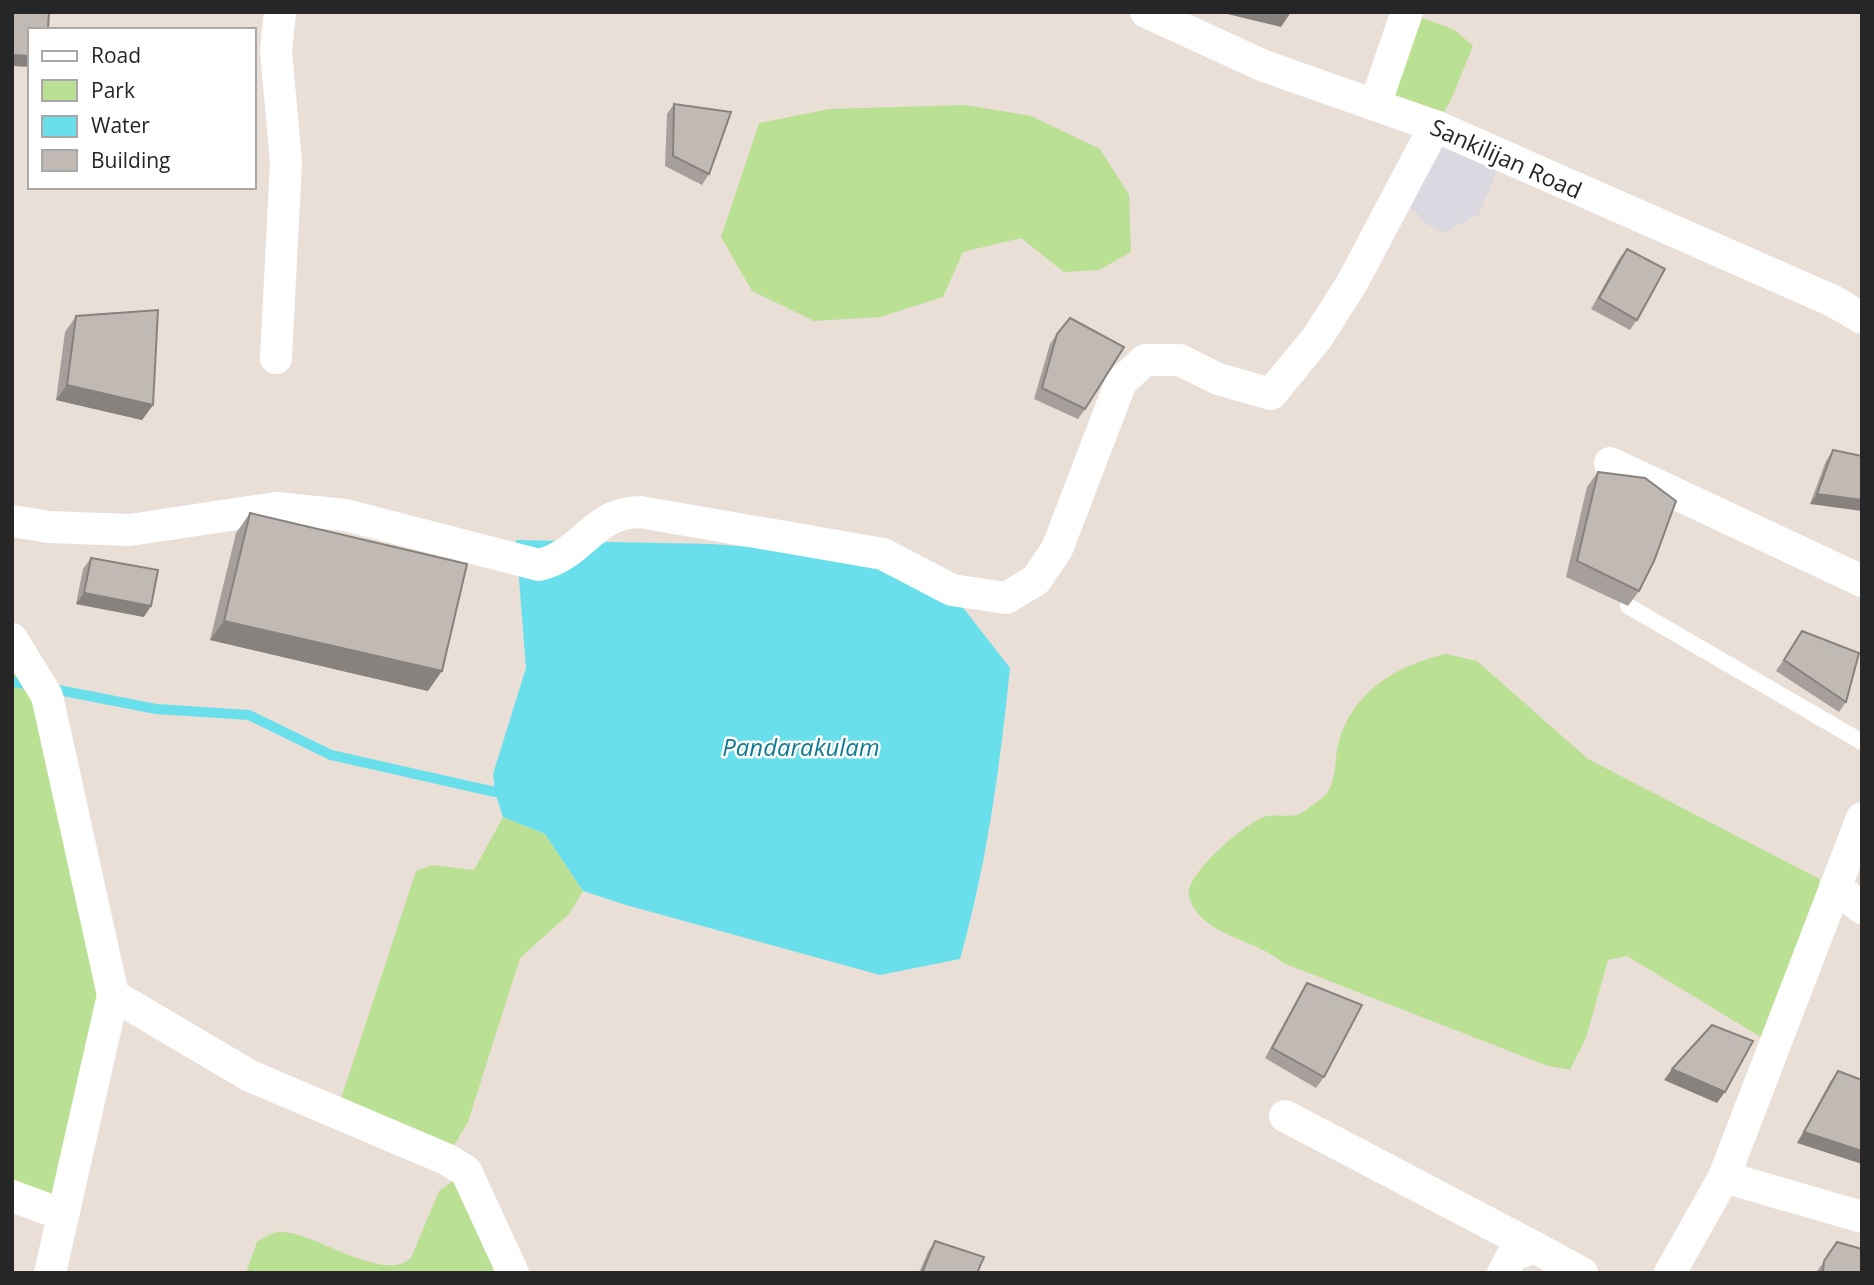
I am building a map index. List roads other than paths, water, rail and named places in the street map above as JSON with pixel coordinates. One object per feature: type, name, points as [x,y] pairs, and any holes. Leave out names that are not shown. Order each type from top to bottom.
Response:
[{"type":"street","points":[[275,358],[286,162],[276,51],[281,12]]},
{"type":"street","name":"Sankilijan Road","points":[[1146,12],[1264,66],[1435,126],[1833,301],[1862,318]]},
{"type":"street","points":[[1375,105],[1407,12]]},
{"type":"street","points":[[12,521],[49,527],[130,530],[275,508],[345,515],[539,565],[559,560],[607,519],[623,512],[640,512],[883,554],[952,590],[1006,598],[1036,580],[1057,550],[1121,382],[1145,360],[1180,360],[1218,379],[1271,394],[1317,338],[1352,283],[1435,126]]},
{"type":"street","points":[[1610,463],[1862,581]]},
{"type":"street","points":[[12,639],[47,696],[113,995],[61,1214],[50,1273]]},
{"type":"street","points":[[1670,1273],[1724,1177],[1862,818]]},
{"type":"street","points":[[1835,887],[1862,908]]},
{"type":"street","points":[[113,995],[250,1076],[446,1159],[466,1171],[513,1273]]},
{"type":"street","points":[[1285,1116],[1582,1273]]},
{"type":"street","points":[[1724,1177],[1862,1217]]},
{"type":"street","points":[[12,1196],[61,1214]]},
{"type":"street","points":[[1503,1273],[1512,1256],[1535,1247]]},
{"type":"lane","points":[[1628,606],[1632,611],[1862,742]]},
{"type":"water","name":"Pandarakulam","points":[[516,540],[711,544],[926,560],[1010,668],[991,815],[978,887],[960,959],[880,975],[626,905],[583,891],[545,834],[503,817],[495,792],[493,774],[526,668]]},
{"type":"waterway","points":[[12,682],[32,685]]},
{"type":"waterway","points":[[48,688],[156,709],[249,715],[331,755],[495,792]]}]
